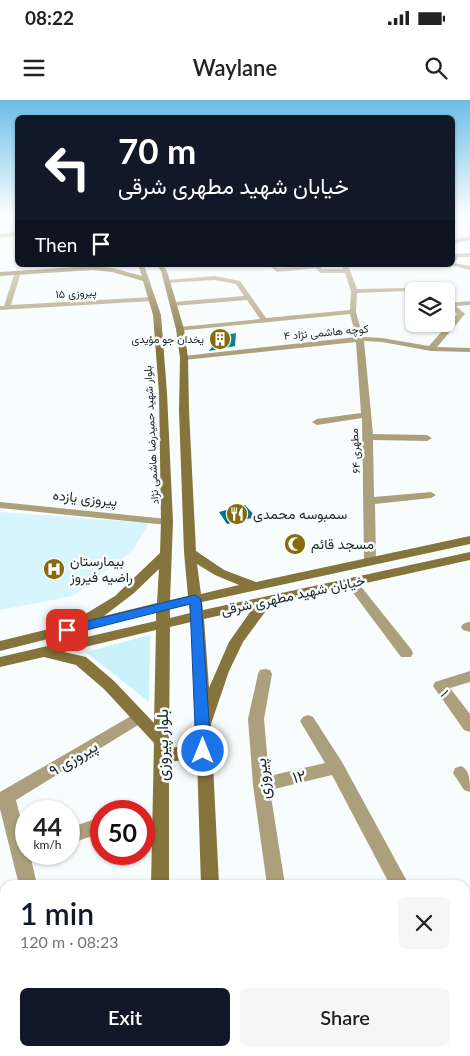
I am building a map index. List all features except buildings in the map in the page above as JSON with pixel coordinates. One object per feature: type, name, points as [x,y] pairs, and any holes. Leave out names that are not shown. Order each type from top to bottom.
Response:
[{"type":"main road","points":[[0,268],[15,267]]},
{"type":"main road","points":[[101,269],[106,267]]},
{"type":"main road","name":"بلوار شهید حمیدرضا هاشمی نژاد","points":[[142,267],[172,359],[184,410],[190,552],[197,617]]},
{"type":"main road","name":"بلوار شهید حمیدرضا هاشمی نژاد","points":[[161,267],[180,329],[172,359],[163,606]]},
{"type":"main road","points":[[0,274],[101,269],[113,270],[147,280]]},
{"type":"main road","name":"خیابان شهید مطهری شرقی","points":[[0,646],[163,606],[470,540]]},
{"type":"main road","points":[[190,552],[214,571],[241,583],[256,586]]},
{"type":"main road","points":[[48,635],[104,611],[141,581],[166,553]]},
{"type":"main road","name":"خیابان شهید مطهری شرقی","points":[[0,662],[470,556]]},
{"type":"main road","points":[[204,729],[221,671],[241,630],[266,601]]},
{"type":"main road","name":"بلوار پیروزی","points":[[160,880],[163,606]]},
{"type":"main road","points":[[197,617],[204,729],[203,751],[210,880]]},
{"type":"main road","points":[[46,652],[81,661],[109,684],[162,749],[203,751]]},
{"type":"street","points":[[455,264],[470,268]]},
{"type":"street","points":[[274,267],[277,270],[308,267]]},
{"type":"street","points":[[318,267],[320,271],[346,268],[354,291],[405,289]]},
{"type":"street","points":[[3,307],[18,272]]},
{"type":"street","points":[[167,282],[215,278],[238,282],[264,320]]},
{"type":"street","name":"مطهری ۶۴","points":[[354,291],[353,312],[360,339],[368,437],[370,561]]},
{"type":"street","points":[[173,304],[248,298]]},
{"type":"street","name":"پیروزی ۱۵","points":[[3,307],[152,299]]},
{"type":"street","points":[[431,349],[461,314],[450,304],[470,303]]},
{"type":"street","points":[[180,329],[353,312]]},
{"type":"street","name":"کوچه هاشمی نژاد ۴","points":[[172,359],[360,339],[382,340],[431,349],[470,350]]},
{"type":"street","points":[[317,422],[366,415]]},
{"type":"street","points":[[368,437],[427,438]]},
{"type":"street","points":[[370,501],[431,495]]},
{"type":"street","name":"پیروزی یازده","points":[[0,505],[167,522]]},
{"type":"street","points":[[351,582],[406,653]]},
{"type":"street","name":"پیروزی","points":[[265,674],[256,719],[262,785],[275,880]]},
{"type":"street","name":"۱","points":[[470,676],[440,686],[470,726]]},
{"type":"street","name":"پیروزی ۹","points":[[4,799],[138,718]]},
{"type":"street","points":[[308,721],[336,767],[397,880]]},
{"type":"street","name":"۱۲","points":[[262,785],[336,767]]},
{"type":"street","points":[[4,799],[15,830]]},
{"type":"street","points":[[25,865],[27,880]]},
{"type":"shaded area","name":"بیمارستان راضیه فیروز","points":[[0,512],[149,523],[133,550],[73,596],[0,610]]},
{"type":"shaded area","points":[[150,635],[149,702],[86,652]]},
{"type":"place","name":"یخدان جو مؤیدی","points":[[220,339]]},
{"type":"place","name":"سمبوسه محمدی","points":[[237,514]]},
{"type":"place","name":"مسجد قائم","points":[[295,544]]},
{"type":"place","name":"بیمارستان راضیه فیروز","points":[[54,569]]},
{"type":"route","points":[[67,630],[195,599],[204,729],[203,751]]}]
